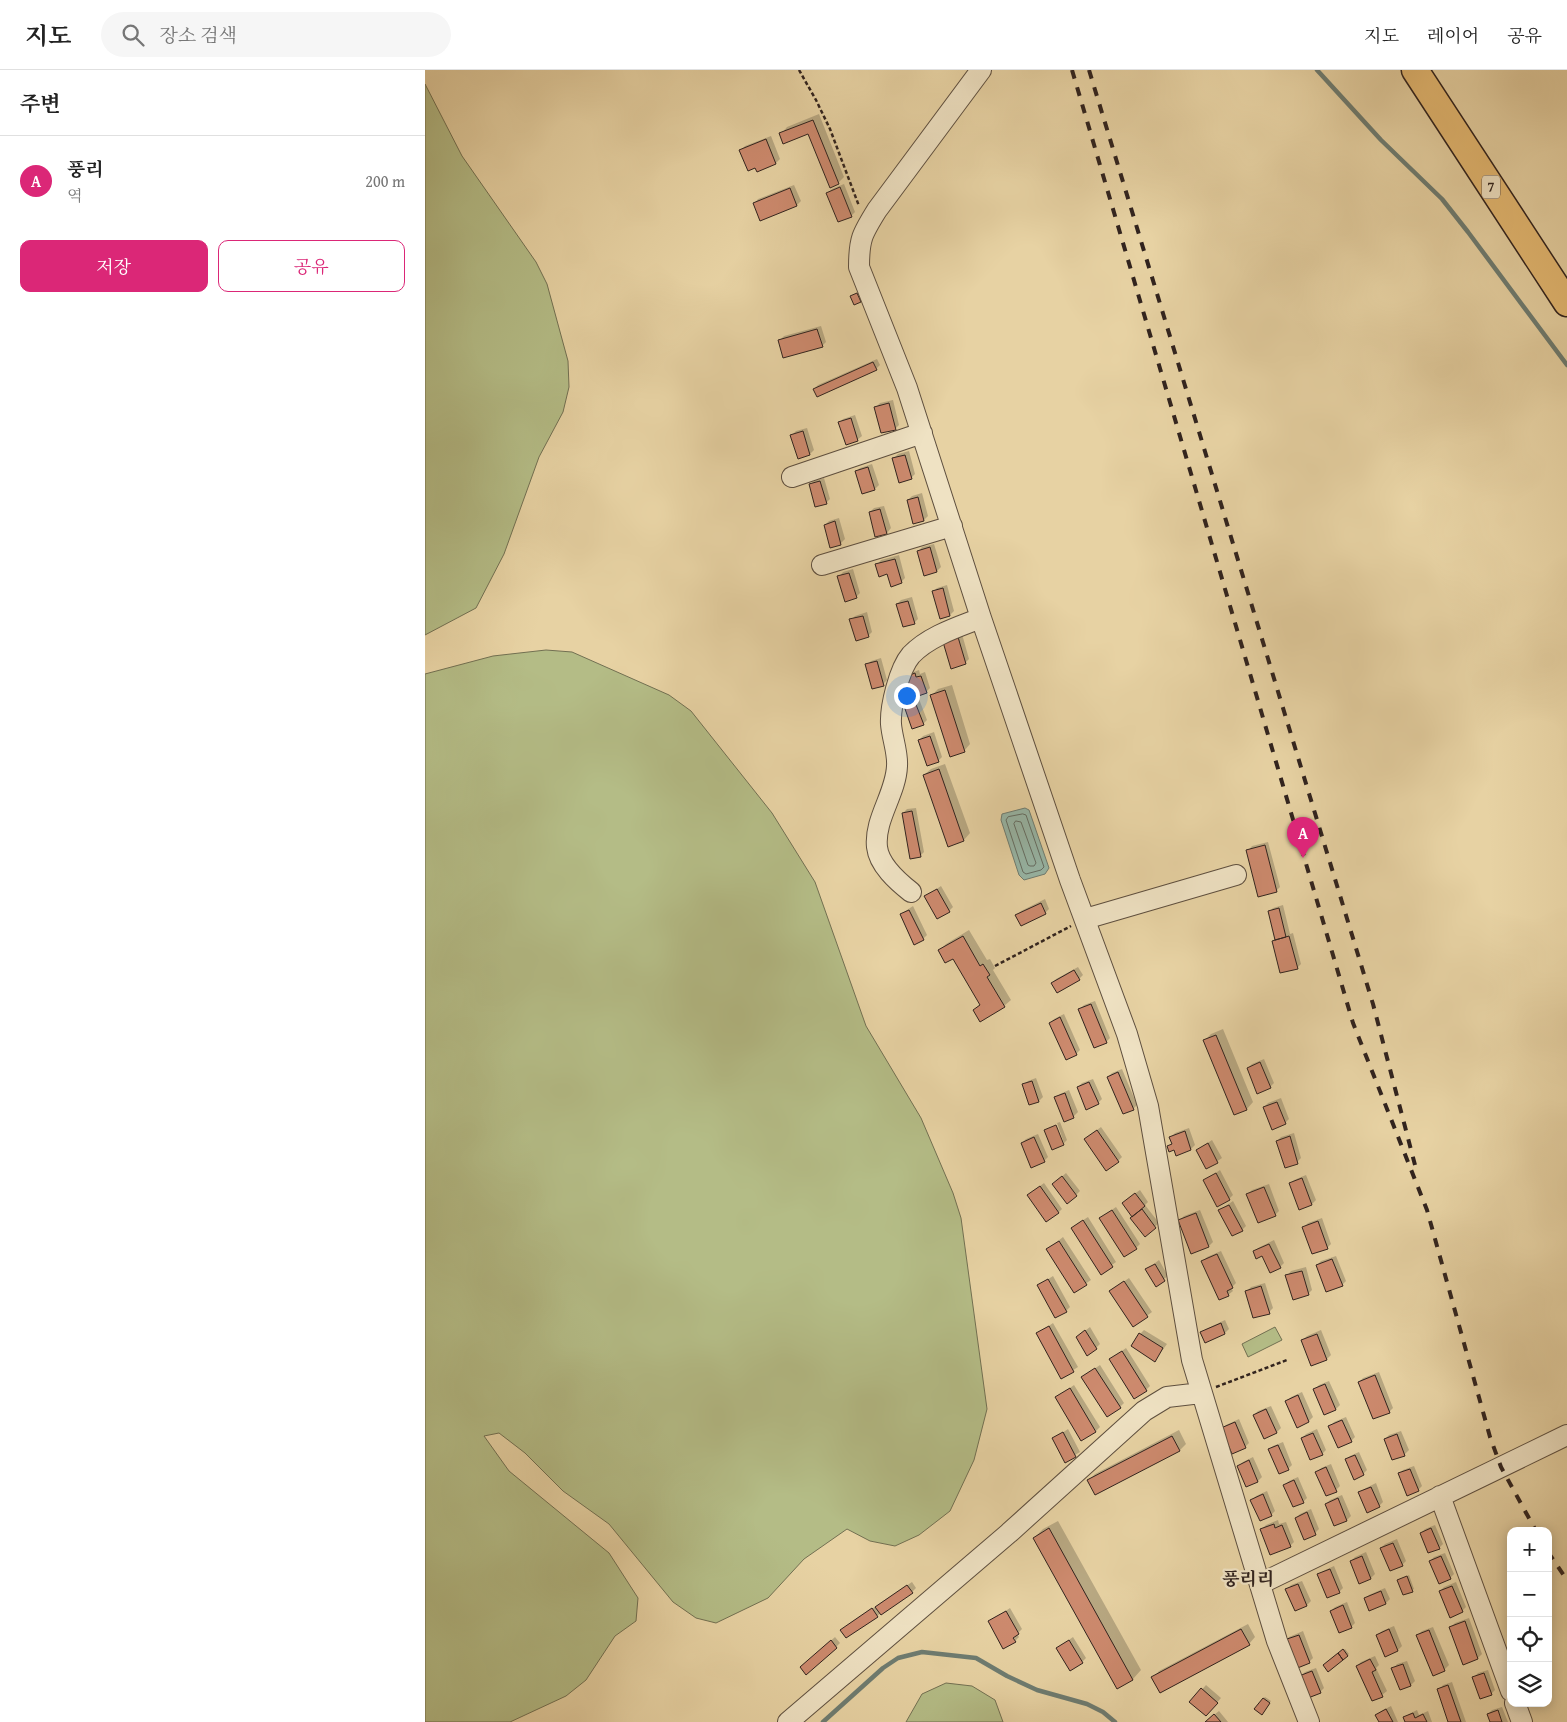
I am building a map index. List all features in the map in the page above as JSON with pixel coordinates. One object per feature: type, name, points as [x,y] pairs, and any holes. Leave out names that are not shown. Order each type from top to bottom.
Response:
[{"type":"main road","name":"7","points":[[1415,70],[1567,303]]},
{"type":"street","points":[[981,70],[867,226],[859,246],[859,267],[907,388],[981,618],[1067,871],[1127,1034],[1148,1106],[1190,1351],[1201,1393],[1277,1641],[1309,1722]]},
{"type":"street","points":[[792,478],[922,433]]},
{"type":"street","points":[[822,565],[952,526]]},
{"type":"street","points":[[911,892],[895,880],[877,849],[877,835],[893,786],[897,766],[891,723],[895,693],[903,668],[911,656],[948,631],[981,618]]},
{"type":"street","points":[[1085,919],[1236,875]]},
{"type":"street","points":[[788,1722],[1009,1533],[1144,1411],[1167,1397],[1201,1393]]},
{"type":"street","points":[[1260,1584],[1567,1435]]},
{"type":"street","points":[[1441,1496],[1507,1681]]},
{"type":"street","points":[[1516,1707],[1522,1722]]},
{"type":"path","points":[[799,70],[830,129],[867,226]]},
{"type":"path","points":[[995,966],[1085,919]]},
{"type":"path","points":[[1201,1393],[1287,1360]]},
{"type":"green space","points":[[425,84],[462,156],[536,262],[547,284],[568,361],[569,387],[563,412],[539,457],[504,554],[476,608],[425,635]]},
{"type":"green space","points":[[546,650],[572,652],[669,695],[691,711],[772,813],[815,882],[866,1026],[921,1118],[953,1193],[961,1218],[987,1409],[974,1460],[950,1511],[919,1535],[895,1546],[870,1541],[847,1529],[804,1559],[768,1598],[716,1623],[696,1618],[673,1602],[609,1524],[563,1491],[525,1453],[499,1433],[484,1436],[509,1471],[609,1553],[638,1598],[636,1621],[615,1636],[586,1680],[566,1696],[510,1722],[425,1722],[425,674],[493,656]]},
{"type":"green space","points":[[1275,1327],[1282,1340],[1248,1357],[1242,1344]]},
{"type":"green space","points":[[946,1683],[972,1686],[995,1700],[1003,1722],[906,1722],[922,1694]]},
{"type":"water","points":[[1025,808],[1029,810],[1049,868],[1045,874],[1024,880],[1019,875],[1001,820],[1002,814]]},
{"type":"building","points":[[813,120],[839,184],[830,188],[808,134],[783,144],[779,133]]},
{"type":"building","points":[[766,139],[776,164],[757,172],[755,168],[748,171],[739,150]]},
{"type":"building","points":[[840,187],[852,217],[838,222],[826,193]]},
{"type":"building","points":[[790,188],[797,206],[760,221],[753,203]]},
{"type":"building","points":[[857,293],[861,302],[854,305],[850,296]]},
{"type":"building","points":[[817,329],[823,347],[783,358],[778,340]]},
{"type":"building","points":[[873,362],[877,370],[817,397],[813,389]]},
{"type":"building","points":[[889,403],[896,430],[881,433],[874,407]]},
{"type":"building","points":[[851,418],[858,441],[846,445],[838,422]]},
{"type":"building","points":[[803,431],[810,455],[798,459],[790,435]]},
{"type":"building","points":[[905,455],[912,479],[899,483],[892,458]]},
{"type":"building","points":[[868,467],[875,490],[862,494],[855,471]]},
{"type":"building","points":[[820,481],[827,504],[815,507],[809,484]]},
{"type":"building","points":[[918,497],[924,521],[913,524],[907,500]]},
{"type":"building","points":[[880,509],[887,534],[875,537],[869,512]]},
{"type":"building","points":[[835,521],[841,545],[830,548],[824,525]]},
{"type":"building","points":[[930,547],[937,572],[924,576],[917,551]]},
{"type":"building","points":[[895,559],[902,583],[891,587],[887,574],[879,577],[875,564]]},
{"type":"building","points":[[849,573],[857,598],[845,602],[837,576]]},
{"type":"building","points":[[943,588],[950,616],[940,619],[932,591]]},
{"type":"building","points":[[908,601],[915,624],[903,627],[896,604]]},
{"type":"building","points":[[863,616],[869,637],[856,641],[849,619]]},
{"type":"building","points":[[958,637],[966,664],[951,669],[943,642]]},
{"type":"building","points":[[877,661],[884,686],[872,689],[865,664]]},
{"type":"building","points":[[915,673],[916,677],[921,676],[927,693],[904,701],[901,690],[909,687],[905,677]]},
{"type":"building","points":[[945,690],[965,752],[950,757],[930,695]]},
{"type":"building","points":[[915,702],[924,725],[912,729],[904,706]]},
{"type":"building","points":[[930,736],[939,762],[927,766],[918,740]]},
{"type":"building","points":[[939,769],[964,841],[948,847],[923,775]]},
{"type":"building","points":[[912,811],[921,857],[910,859],[902,813]]},
{"type":"building","points":[[1265,845],[1277,892],[1258,897],[1246,850]]},
{"type":"building","points":[[937,889],[950,912],[937,919],[924,896]]},
{"type":"building","points":[[1041,903],[1046,914],[1021,926],[1015,915]]},
{"type":"building","points":[[1279,908],[1286,937],[1275,940],[1268,911]]},
{"type":"building","points":[[909,910],[924,940],[914,945],[900,914]]},
{"type":"building","points":[[963,936],[980,966],[983,964],[990,975],[987,977],[1005,1007],[980,1022],[973,1010],[980,1005],[953,959],[945,963],[938,950]]},
{"type":"building","points":[[1289,936],[1298,969],[1280,973],[1272,941]]},
{"type":"building","points":[[1074,970],[1080,980],[1057,993],[1051,983]]},
{"type":"building","points":[[1091,1004],[1107,1043],[1094,1048],[1078,1009]]},
{"type":"building","points":[[1060,1017],[1077,1055],[1066,1060],[1049,1023]]},
{"type":"building","points":[[1216,1035],[1247,1110],[1234,1115],[1203,1040]]},
{"type":"building","points":[[1260,1062],[1271,1088],[1257,1094],[1247,1068]]},
{"type":"building","points":[[1118,1072],[1134,1110],[1123,1114],[1107,1077]]},
{"type":"building","points":[[1032,1081],[1039,1102],[1029,1105],[1022,1084]]},
{"type":"building","points":[[1089,1082],[1099,1104],[1086,1110],[1077,1087]]},
{"type":"building","points":[[1065,1093],[1074,1118],[1064,1122],[1054,1097]]},
{"type":"building","points":[[1277,1102],[1286,1124],[1272,1130],[1263,1107]]},
{"type":"building","points":[[1056,1125],[1064,1145],[1052,1150],[1044,1130]]},
{"type":"building","points":[[1097,1130],[1119,1162],[1106,1171],[1084,1139]]},
{"type":"building","points":[[1185,1131],[1191,1150],[1176,1156],[1174,1150],[1169,1152],[1167,1146],[1172,1144],[1169,1137]]},
{"type":"building","points":[[1290,1136],[1298,1164],[1285,1168],[1276,1141]]},
{"type":"building","points":[[1034,1137],[1045,1162],[1031,1168],[1021,1143]]},
{"type":"building","points":[[1208,1143],[1218,1163],[1206,1169],[1196,1150]]},
{"type":"building","points":[[1216,1173],[1230,1200],[1217,1207],[1203,1180]]},
{"type":"building","points":[[1062,1176],[1077,1196],[1067,1204],[1052,1184]]},
{"type":"building","points":[[1302,1178],[1312,1205],[1299,1210],[1289,1183]]},
{"type":"building","points":[[1040,1186],[1059,1213],[1046,1222],[1027,1195]]},
{"type":"building","points":[[1264,1187],[1276,1216],[1258,1223],[1246,1194]]},
{"type":"building","points":[[1135,1193],[1145,1206],[1132,1217],[1122,1203]]},
{"type":"building","points":[[1229,1205],[1243,1231],[1232,1236],[1218,1210]]},
{"type":"building","points":[[1142,1209],[1156,1228],[1145,1237],[1130,1218]]},
{"type":"building","points":[[1112,1210],[1137,1249],[1124,1257],[1099,1218]]},
{"type":"building","points":[[1196,1213],[1209,1247],[1191,1254],[1178,1220]]},
{"type":"building","points":[[1083,1220],[1113,1267],[1101,1275],[1071,1228]]},
{"type":"building","points":[[1318,1221],[1328,1249],[1312,1254],[1302,1227]]},
{"type":"building","points":[[1059,1241],[1087,1285],[1074,1293],[1046,1249]]},
{"type":"building","points":[[1269,1244],[1281,1268],[1270,1273],[1262,1256],[1256,1259],[1253,1251]]},
{"type":"building","points":[[1217,1254],[1233,1288],[1227,1291],[1229,1296],[1219,1300],[1201,1261]]},
{"type":"building","points":[[1332,1259],[1343,1286],[1326,1292],[1316,1265]]},
{"type":"building","points":[[1155,1264],[1165,1281],[1156,1287],[1145,1269]]},
{"type":"building","points":[[1302,1271],[1309,1295],[1293,1300],[1285,1275]]},
{"type":"building","points":[[1048,1279],[1067,1312],[1055,1318],[1037,1285]]},
{"type":"building","points":[[1124,1281],[1148,1317],[1133,1327],[1109,1291]]},
{"type":"building","points":[[1261,1286],[1270,1314],[1253,1318],[1245,1291]]},
{"type":"building","points":[[1221,1323],[1225,1334],[1205,1343],[1200,1332]]},
{"type":"building","points":[[1049,1326],[1074,1372],[1061,1379],[1036,1333]]},
{"type":"building","points":[[1085,1330],[1097,1349],[1087,1356],[1076,1337]]},
{"type":"building","points":[[1139,1333],[1163,1348],[1155,1362],[1131,1346]]},
{"type":"building","points":[[1317,1334],[1327,1360],[1311,1366],[1301,1340]]},
{"type":"building","points":[[1122,1351],[1147,1391],[1134,1399],[1109,1359]]},
{"type":"building","points":[[1095,1368],[1121,1408],[1107,1417],[1081,1377]]},
{"type":"building","points":[[1375,1375],[1390,1413],[1373,1419],[1358,1382]]},
{"type":"building","points":[[1325,1384],[1336,1410],[1324,1415],[1313,1389]]},
{"type":"building","points":[[1070,1388],[1096,1432],[1081,1441],[1055,1397]]},
{"type":"building","points":[[1298,1395],[1309,1422],[1297,1428],[1285,1401]]},
{"type":"building","points":[[1266,1409],[1277,1433],[1264,1439],[1253,1415]]},
{"type":"building","points":[[1342,1420],[1352,1442],[1338,1448],[1328,1426]]},
{"type":"building","points":[[1235,1422],[1246,1448],[1232,1454],[1221,1428]]},
{"type":"building","points":[[1063,1432],[1076,1457],[1065,1463],[1052,1438]]},
{"type":"building","points":[[1313,1433],[1323,1455],[1310,1460],[1301,1438]]},
{"type":"building","points":[[1397,1434],[1405,1456],[1392,1460],[1384,1439]]},
{"type":"building","points":[[1172,1436],[1180,1451],[1095,1495],[1087,1480]]},
{"type":"building","points":[[1278,1445],[1289,1470],[1279,1474],[1268,1449]]},
{"type":"building","points":[[1355,1455],[1364,1475],[1354,1480],[1345,1459]]},
{"type":"building","points":[[1249,1460],[1258,1482],[1246,1487],[1237,1466]]},
{"type":"building","points":[[1326,1467],[1337,1492],[1326,1496],[1315,1472]]},
{"type":"building","points":[[1410,1469],[1419,1491],[1407,1496],[1398,1473]]},
{"type":"building","points":[[1294,1480],[1304,1503],[1293,1507],[1283,1485]]},
{"type":"building","points":[[1371,1487],[1380,1507],[1367,1513],[1358,1492]]},
{"type":"building","points":[[1263,1494],[1272,1516],[1260,1521],[1250,1500]]},
{"type":"building","points":[[1338,1498],[1347,1521],[1334,1526],[1325,1504]]},
{"type":"building","points":[[1307,1512],[1316,1535],[1304,1540],[1295,1518]]},
{"type":"building","points":[[1274,1524],[1275,1528],[1282,1525],[1291,1547],[1270,1555],[1260,1529]]},
{"type":"building","points":[[1049,1528],[1133,1680],[1117,1689],[1033,1538]]},
{"type":"building","points":[[1431,1528],[1440,1549],[1428,1553],[1420,1533]]},
{"type":"building","points":[[1393,1543],[1403,1566],[1390,1571],[1380,1548]]},
{"type":"building","points":[[1362,1556],[1371,1579],[1359,1584],[1350,1561]]},
{"type":"building","points":[[1441,1556],[1451,1579],[1439,1584],[1429,1561]]},
{"type":"building","points":[[1330,1569],[1340,1593],[1327,1598],[1317,1574]]},
{"type":"building","points":[[1407,1576],[1413,1592],[1403,1595],[1397,1580]]},
{"type":"building","points":[[1298,1584],[1307,1606],[1295,1611],[1285,1589]]},
{"type":"building","points":[[907,1585],[913,1593],[881,1615],[875,1607]]},
{"type":"building","points":[[1452,1586],[1463,1612],[1450,1618],[1439,1591]]},
{"type":"building","points":[[1381,1591],[1386,1604],[1369,1611],[1364,1598]]},
{"type":"building","points":[[1343,1605],[1352,1628],[1339,1633],[1330,1611]]},
{"type":"building","points":[[872,1608],[878,1617],[846,1638],[840,1630]]},
{"type":"building","points":[[1006,1611],[1019,1634],[1013,1638],[1016,1642],[1003,1649],[988,1621]]},
{"type":"building","points":[[1465,1621],[1478,1659],[1463,1665],[1449,1627]]},
{"type":"building","points":[[1241,1629],[1250,1645],[1160,1693],[1151,1677]]},
{"type":"building","points":[[1389,1629],[1398,1651],[1385,1657],[1376,1635]]},
{"type":"building","points":[[1429,1630],[1445,1671],[1433,1676],[1416,1635]]},
{"type":"building","points":[[1299,1635],[1310,1663],[1295,1669],[1284,1640]]},
{"type":"building","points":[[831,1640],[837,1648],[806,1675],[800,1667]]},
{"type":"building","points":[[1069,1640],[1083,1663],[1070,1671],[1056,1648]]},
{"type":"building","points":[[1343,1649],[1348,1656],[1343,1660],[1338,1653]]},
{"type":"building","points":[[1338,1653],[1343,1660],[1328,1672],[1323,1665]]},
{"type":"building","points":[[1370,1659],[1376,1670],[1372,1672],[1383,1697],[1372,1701],[1356,1666]]},
{"type":"building","points":[[1403,1664],[1411,1686],[1400,1690],[1391,1668]]},
{"type":"building","points":[[1312,1671],[1321,1693],[1308,1698],[1299,1676]]},
{"type":"building","points":[[1484,1673],[1492,1695],[1480,1699],[1472,1677]]},
{"type":"building","points":[[1448,1685],[1461,1722],[1448,1722],[1437,1689]]},
{"type":"building","points":[[1201,1688],[1218,1703],[1206,1716],[1189,1702]]},
{"type":"building","points":[[1263,1698],[1270,1703],[1262,1715],[1254,1709]]},
{"type":"building","points":[[1386,1709],[1393,1722],[1379,1722],[1375,1715]]},
{"type":"building","points":[[1498,1710],[1502,1722],[1490,1722],[1487,1714]]},
{"type":"building","points":[[1413,1713],[1415,1718],[1423,1714],[1427,1722],[1405,1722],[1403,1717]]},
{"type":"building","points":[[1214,1714],[1221,1722],[1205,1722]]},
{"type":"waterway","points":[[1317,70],[1381,140],[1442,199],[1567,365]]},
{"type":"waterway","points":[[823,1722],[883,1668],[898,1658],[922,1652],[976,1658],[1007,1676],[1037,1690],[1087,1704],[1103,1712],[1115,1722]]},
{"type":"railway","points":[[1072,70],[1353,1023],[1427,1210],[1490,1437],[1501,1467],[1534,1527]]},
{"type":"railway","points":[[1089,70],[1373,1004],[1415,1165]]},
{"type":"railway","points":[[1552,1558],[1567,1580]]},
{"type":"place","name":"풍리","points":[[1303,858]]},
{"type":"district","name":"풍리리","points":[[1248,1578]]}]
